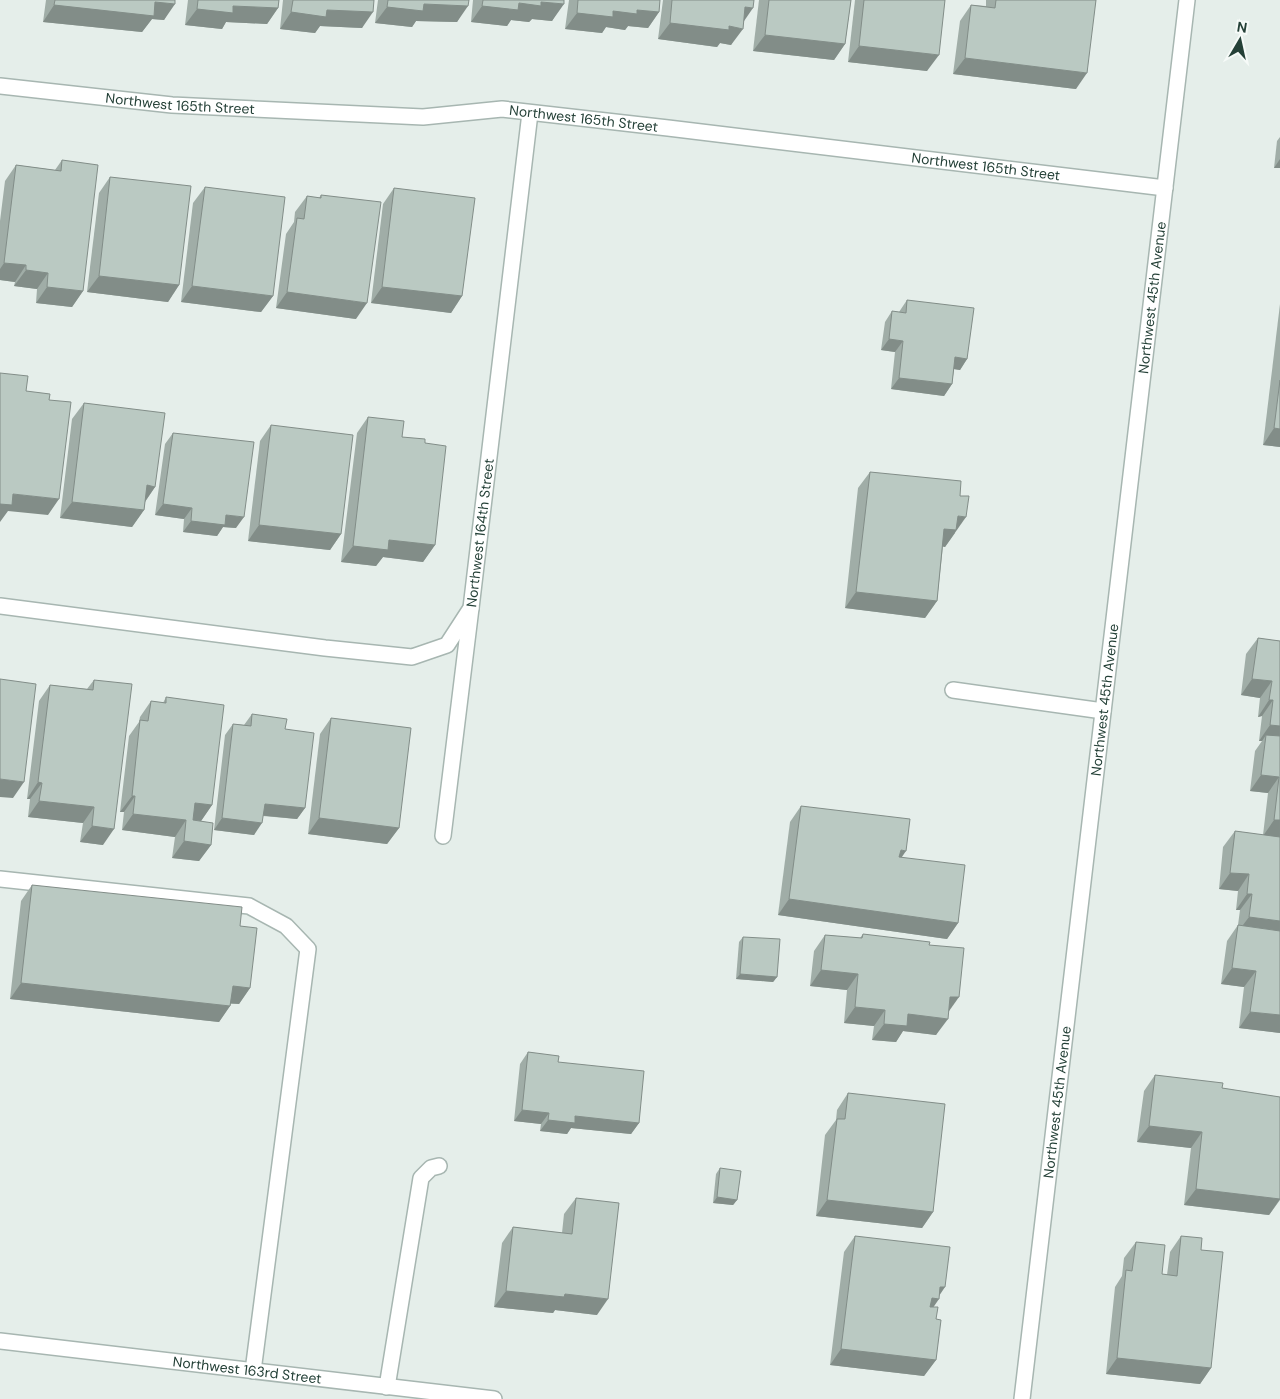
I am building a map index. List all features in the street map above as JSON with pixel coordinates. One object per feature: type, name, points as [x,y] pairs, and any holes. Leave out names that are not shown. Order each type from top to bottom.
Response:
[{"type":"street","name":"Northwest 45th Avenue","points":[[1022,1399],[1187,0]]},
{"type":"street","name":"Northwest 165th Street","points":[[0,86],[182,106],[423,117],[502,110],[530,112],[1165,188]]},
{"type":"street","name":"Northwest 164th Street","points":[[0,606],[324,648],[412,657],[446,645],[471,608],[530,112]]},
{"type":"street","points":[[443,836],[471,608]]},
{"type":"street","points":[[953,690],[1103,712]]},
{"type":"street","points":[[0,879],[249,906],[286,926],[308,949],[253,1371]]},
{"type":"street","points":[[387,1387],[421,1178],[431,1168],[439,1166]]},
{"type":"street","name":"Northwest 163rd Street","points":[[0,1341],[494,1399]]},
{"type":"building","points":[[55,0],[175,0],[175,4],[155,2],[154,16],[54,5]]},
{"type":"building","points":[[198,0],[279,0],[278,8],[233,6],[233,13],[197,9]]},
{"type":"building","points":[[293,0],[374,0],[373,12],[327,10],[326,17],[291,12]]},
{"type":"building","points":[[388,0],[469,0],[468,6],[424,4],[423,11],[387,7]]},
{"type":"building","points":[[483,0],[564,0],[564,4],[541,2],[541,6],[519,3],[518,10],[482,6]]},
{"type":"building","points":[[578,0],[660,0],[659,12],[637,10],[637,14],[613,11],[613,17],[577,13]]},
{"type":"building","points":[[672,0],[754,0],[753,8],[745,7],[743,29],[729,26],[729,30],[670,23]]},
{"type":"building","points":[[769,0],[851,0],[845,44],[765,35]]},
{"type":"building","points":[[864,0],[945,0],[939,55],[859,46]]},
{"type":"building","points":[[996,0],[1096,0],[1087,73],[965,58],[971,5],[995,8]]},
{"type":"building","points":[[62,160],[98,165],[83,291],[47,287],[48,273],[26,270],[26,265],[4,263],[16,165],[61,171]]},
{"type":"building","points":[[110,177],[191,186],[179,285],[99,276]]},
{"type":"building","points":[[205,187],[285,197],[273,296],[192,286]]},
{"type":"building","points":[[394,188],[475,198],[462,296],[382,287]]},
{"type":"building","points":[[321,195],[381,202],[367,303],[287,292],[297,218],[304,219],[307,196],[321,198]]},
{"type":"building","points":[[907,300],[974,308],[967,359],[955,357],[952,384],[899,378],[903,341],[889,339],[892,311],[906,313]]},
{"type":"building","points":[[0,373],[28,376],[26,391],[50,394],[49,400],[71,402],[59,499],[13,494],[12,505],[0,504]]},
{"type":"building","points":[[1280,380],[1280,429],[1274,428]]},
{"type":"building","points":[[84,403],[165,413],[155,487],[147,485],[144,510],[72,502]]},
{"type":"building","points":[[368,417],[404,421],[402,437],[425,439],[425,443],[446,446],[435,545],[389,540],[388,550],[353,546]]},
{"type":"building","points":[[271,425],[353,435],[341,534],[259,525]]},
{"type":"building","points":[[173,433],[254,442],[244,517],[226,515],[225,525],[191,521],[192,508],[163,504]]},
{"type":"building","points":[[870,472],[961,481],[960,496],[969,496],[966,517],[958,516],[956,530],[944,529],[937,601],[856,592]]},
{"type":"building","points":[[1258,638],[1280,641],[1280,726],[1270,725],[1273,700],[1269,700],[1272,681],[1252,679]]},
{"type":"building","points":[[0,679],[36,684],[24,782],[0,779]]},
{"type":"building","points":[[94,680],[132,684],[114,829],[92,826],[94,807],[39,801],[42,783],[38,782],[50,685],[93,690]]},
{"type":"building","points":[[166,697],[224,705],[212,805],[195,803],[193,820],[213,823],[211,845],[184,841],[186,820],[133,814],[135,796],[132,796],[140,720],[148,721],[151,701],[166,703]]},
{"type":"building","points":[[252,714],[287,719],[285,729],[314,733],[305,808],[265,804],[262,823],[222,818],[233,724],[251,726]]},
{"type":"building","points":[[331,718],[411,728],[399,828],[319,818]]},
{"type":"building","points":[[1266,735],[1280,736],[1280,820],[1274,820],[1279,777],[1261,775]]},
{"type":"building","points":[[801,806],[910,819],[906,851],[901,850],[899,857],[965,865],[958,923],[789,899]]},
{"type":"building","points":[[1235,831],[1280,837],[1280,921],[1249,917],[1252,894],[1247,894],[1249,874],[1230,873]]},
{"type":"building","points":[[32,885],[242,907],[240,926],[257,928],[250,988],[233,986],[230,1006],[21,983]]},
{"type":"building","points":[[1238,925],[1280,931],[1280,1015],[1250,1012],[1256,971],[1232,968]]},
{"type":"building","points":[[863,934],[930,942],[929,945],[964,948],[959,997],[950,997],[948,1019],[908,1014],[907,1026],[884,1024],[885,1010],[855,1007],[858,974],[821,970],[825,935],[862,938]]},
{"type":"building","points":[[743,937],[780,939],[777,977],[740,974]]},
{"type":"building","points":[[528,1052],[559,1056],[558,1062],[644,1071],[639,1123],[575,1116],[575,1123],[548,1120],[549,1113],[522,1110]]},
{"type":"building","points":[[1155,1075],[1223,1083],[1222,1088],[1280,1097],[1280,1199],[1196,1189],[1202,1132],[1149,1126]]},
{"type":"building","points":[[848,1093],[945,1104],[933,1212],[827,1200],[837,1119],[845,1119]]},
{"type":"building","points":[[720,1168],[741,1171],[737,1200],[717,1197]]},
{"type":"building","points":[[576,1198],[619,1203],[608,1299],[565,1294],[564,1297],[506,1291],[513,1227],[572,1234]]},
{"type":"building","points":[[855,1236],[950,1247],[945,1287],[940,1287],[939,1299],[932,1298],[930,1307],[938,1307],[936,1319],[941,1320],[936,1360],[841,1349]]},
{"type":"building","points":[[1181,1236],[1202,1238],[1201,1250],[1223,1252],[1211,1368],[1117,1358],[1126,1270],[1132,1271],[1136,1242],[1165,1245],[1162,1274],[1177,1276]]}]
